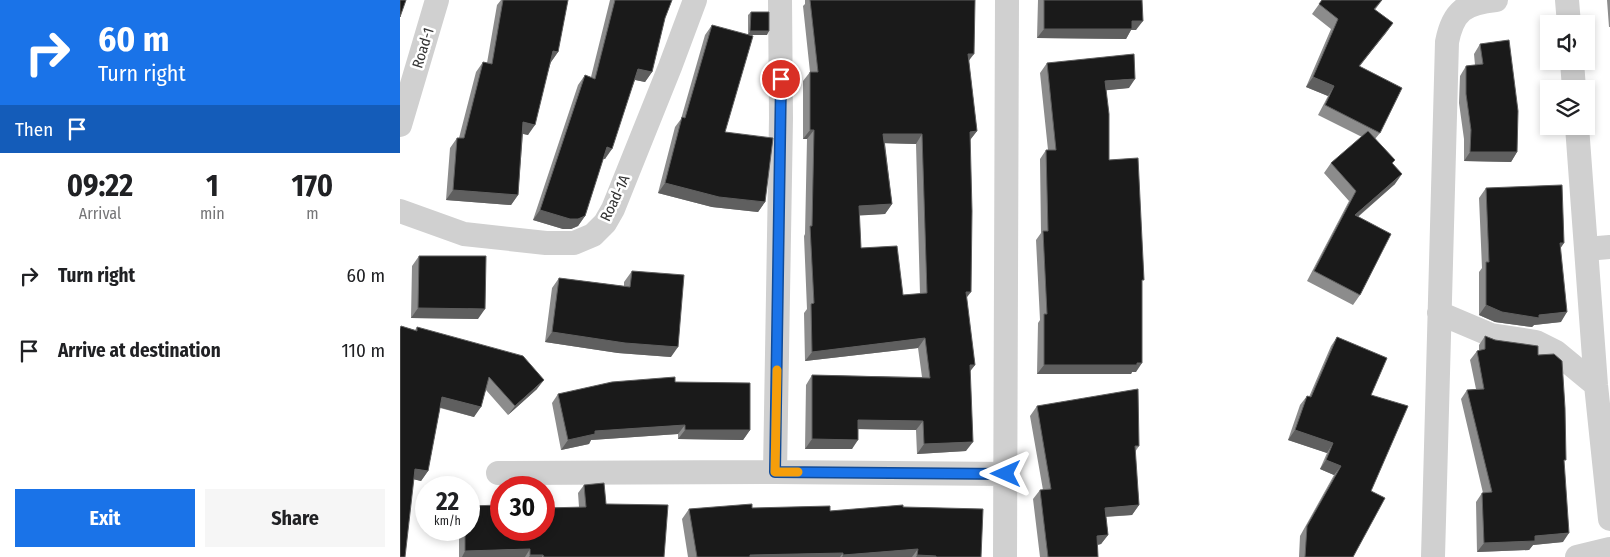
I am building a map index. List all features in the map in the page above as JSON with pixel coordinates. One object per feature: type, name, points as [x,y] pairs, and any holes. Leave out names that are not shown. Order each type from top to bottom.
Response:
[{"type":"street","name":"Road-1","points":[[400,125],[437,0]]},
{"type":"street","name":"Road-1A","points":[[400,211],[464,234],[546,243],[574,243],[593,236],[605,223],[613,209],[695,0]]},
{"type":"street","points":[[775,472],[781,118],[780,0]]},
{"type":"street","points":[[1005,557],[1007,0]]},
{"type":"street","points":[[1433,557],[1447,42],[1450,25],[1461,10],[1480,1],[1496,0]]},
{"type":"street","points":[[1567,0],[1568,15]]},
{"type":"street","points":[[1577,135],[1596,384],[1610,512]]},
{"type":"street","points":[[1586,249],[1610,246]]},
{"type":"street","points":[[1439,313],[1491,336],[1536,342],[1556,352],[1596,384]]},
{"type":"street","points":[[498,473],[775,472],[1006,474]]},
{"type":"street","points":[[1577,557],[1610,549]]},
{"type":"building","points":[[400,0],[406,0],[400,17]]},
{"type":"building","points":[[503,0],[568,0],[558,52],[553,51],[535,125],[523,122],[518,195],[453,190],[457,138],[464,138],[483,62],[492,64]]},
{"type":"building","points":[[615,0],[672,0],[665,18],[652,72],[638,69],[612,149],[607,147],[585,216],[578,219],[570,219],[540,210],[585,75],[595,79]]},
{"type":"building","points":[[810,0],[975,0],[974,54],[968,54],[977,131],[970,132],[972,211],[971,292],[966,292],[975,365],[970,365],[973,442],[924,444],[923,421],[858,420],[858,440],[812,439],[812,375],[930,378],[925,338],[812,352],[811,304],[814,303],[810,226],[812,226],[814,130],[810,130],[810,72],[818,72]],"holes":[[[883,134],[922,134],[927,293],[903,295],[897,246],[861,248],[859,206],[892,204]]]},
{"type":"building","points":[[1044,0],[1142,0],[1143,21],[1132,21],[1132,29],[1044,29]]},
{"type":"building","points":[[1322,0],[1382,0],[1374,9],[1393,23],[1359,66],[1402,88],[1380,133],[1325,105],[1334,86],[1313,77],[1338,19],[1319,4]]},
{"type":"building","points":[[751,12],[769,12],[769,31],[750,31]]},
{"type":"building","points":[[712,25],[753,36],[725,132],[773,138],[765,202],[719,197],[665,183],[682,117],[685,118]]},
{"type":"building","points":[[1509,40],[1518,111],[1517,152],[1470,152],[1471,130],[1466,94],[1466,66],[1483,64],[1480,44]]},
{"type":"building","points":[[1134,54],[1135,79],[1105,81],[1109,114],[1109,160],[1138,158],[1144,280],[1142,280],[1142,363],[1137,363],[1137,365],[1044,365],[1044,314],[1047,314],[1043,231],[1048,231],[1046,150],[1056,150],[1047,63]]},
{"type":"building","points":[[1368,131],[1395,160],[1392,163],[1402,174],[1355,215],[1391,234],[1360,295],[1314,271],[1356,191],[1331,163]]},
{"type":"building","points":[[1562,185],[1564,243],[1560,243],[1567,312],[1539,315],[1539,318],[1502,312],[1486,305],[1486,262],[1489,262],[1486,188]]},
{"type":"building","points":[[419,256],[486,256],[485,309],[418,308]]},
{"type":"building","points":[[632,271],[684,275],[678,347],[625,343],[552,332],[559,278],[630,287]]},
{"type":"building","points":[[401,326],[417,331],[417,327],[523,356],[544,380],[515,406],[489,377],[481,407],[442,397],[428,471],[415,469],[405,557],[400,557]]},
{"type":"building","points":[[1485,336],[1495,340],[1538,346],[1538,355],[1554,354],[1562,361],[1565,408],[1566,460],[1564,460],[1569,533],[1535,536],[1535,541],[1484,543],[1482,493],[1492,492],[1467,390],[1484,389],[1477,351],[1485,349]]},
{"type":"building","points":[[1337,337],[1387,358],[1371,395],[1408,406],[1371,491],[1385,498],[1353,557],[1305,557],[1307,526],[1341,466],[1326,460],[1333,443],[1295,430],[1307,396],[1311,397]]},
{"type":"building","points":[[675,377],[675,382],[750,383],[750,430],[685,430],[685,425],[595,431],[595,434],[568,440],[558,394],[612,382]]},
{"type":"building","points":[[1138,389],[1139,446],[1135,446],[1139,505],[1105,508],[1108,535],[1097,536],[1098,557],[1048,557],[1040,490],[1051,489],[1037,406]]},
{"type":"building","points":[[604,483],[606,504],[668,505],[664,557],[544,557],[543,555],[530,555],[530,549],[465,551],[465,541],[480,541],[480,506],[490,505],[490,541],[555,541],[555,508],[586,507],[584,485]]},
{"type":"building","points":[[752,504],[752,508],[830,506],[830,511],[903,505],[903,507],[983,509],[981,557],[917,555],[918,549],[843,555],[843,553],[697,557],[689,509]]},
{"type":"slow traffic","points":[[777,370],[775,472],[798,472]]},
{"type":"route","points":[[781,79],[775,472],[1006,474]]}]
